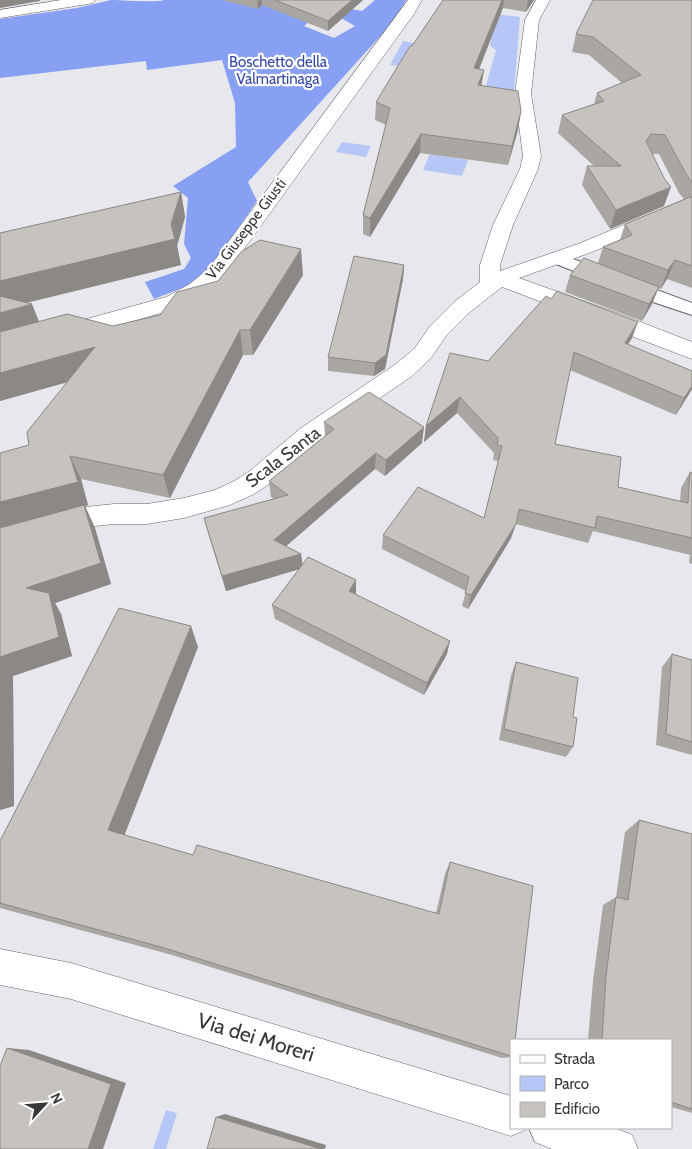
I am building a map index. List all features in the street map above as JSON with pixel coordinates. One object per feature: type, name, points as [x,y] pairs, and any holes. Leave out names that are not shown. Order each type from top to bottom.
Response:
[{"type":"street","points":[[0,14],[88,0]]},
{"type":"street","name":"Via Giuseppe Giusti","points":[[0,351],[174,302],[198,289],[216,273],[409,11],[414,0]]},
{"type":"street","points":[[543,0],[532,20],[523,94],[532,156],[529,169],[503,225],[490,265],[496,281],[612,318],[692,350]]},
{"type":"street","name":"Scala Santa","points":[[0,541],[86,517],[114,514],[147,514],[184,508],[221,498],[245,487],[260,477],[310,434],[404,370],[423,353],[438,331],[462,307],[496,281],[557,258],[680,204]]},
{"type":"street","name":"Via dei Moreri","points":[[0,967],[71,981],[510,1116]]},
{"type":"street","points":[[552,1129],[618,1149]]},
{"type":"lane","points":[[557,258],[653,296],[692,309]]},
{"type":"green space","name":"Boschetto della Valmartinaga","points":[[111,0],[334,0],[304,26],[334,38],[355,26],[334,14],[346,8],[362,11],[375,0],[406,0],[394,21],[248,182],[257,201],[210,269],[185,287],[154,299],[145,282],[184,269],[191,258],[184,244],[188,198],[173,186],[236,147],[235,103],[222,60],[147,70],[146,61],[0,78],[0,19],[77,8]]},
{"type":"green space","points":[[495,14],[520,17],[513,105],[482,100],[496,50],[490,46]]},
{"type":"green space","points":[[403,41],[427,45],[407,67],[390,65]]},
{"type":"green space","points":[[342,142],[371,146],[366,157],[336,152]]},
{"type":"green space","points":[[430,154],[468,160],[462,176],[423,170]]},
{"type":"green space","points":[[166,1110],[177,1113],[166,1149],[153,1149]]},
{"type":"building","points":[[275,0],[352,0],[328,21]]},
{"type":"building","points":[[443,0],[502,0],[474,68],[484,70],[478,85],[518,91],[521,111],[512,146],[421,134],[370,218],[363,215],[390,108],[376,102],[410,46],[412,46]]},
{"type":"building","points":[[593,0],[692,0],[692,182],[665,135],[651,134],[646,141],[664,178],[671,187],[616,210],[587,166],[621,166],[562,115],[604,101],[597,93],[641,75],[593,37],[576,34]]},
{"type":"building","points":[[181,192],[171,224],[175,239],[0,281],[0,233]]},
{"type":"building","points":[[692,197],[692,266],[675,260],[668,270],[603,247],[632,235],[625,224]]},
{"type":"building","points":[[260,240],[301,249],[250,330],[240,330],[163,475],[70,456],[78,482],[0,502],[0,453],[29,445],[27,432],[95,347],[0,373],[0,332],[67,314],[113,326],[160,315],[177,292],[218,281],[241,252]]},
{"type":"building","points":[[354,256],[404,265],[386,355],[375,363],[328,357]]},
{"type":"building","points":[[584,258],[659,287],[649,304],[570,275]]},
{"type":"building","points":[[557,291],[638,322],[625,343],[692,371],[692,386],[684,398],[574,352],[555,444],[621,457],[618,487],[688,503],[690,472],[692,473],[692,538],[597,516],[595,528],[519,509],[516,524],[471,595],[465,593],[469,577],[383,535],[418,487],[484,518],[502,446],[497,445],[498,438],[460,397],[426,426],[450,353],[488,361],[546,296],[551,299]]},
{"type":"building","points":[[0,296],[32,304],[0,313]]},
{"type":"building","points":[[369,392],[424,427],[386,460],[376,453],[274,540],[301,554],[222,576],[204,518],[288,495],[269,481],[334,429],[324,422]]},
{"type":"building","points":[[84,505],[101,563],[26,588],[49,593],[59,637],[0,657],[0,528]]},
{"type":"building","points":[[308,557],[356,580],[349,591],[450,641],[427,683],[272,605]]},
{"type":"building","points":[[119,608],[191,626],[108,830],[193,855],[197,845],[439,914],[450,862],[533,886],[515,1039],[510,1039],[510,1056],[161,947],[0,903],[0,841]]},
{"type":"building","points":[[672,654],[692,660],[692,742],[666,734]]},
{"type":"building","points":[[516,662],[578,678],[573,717],[577,718],[573,747],[504,729]]},
{"type":"building","points":[[639,820],[692,834],[692,1109],[672,1102],[672,1039],[602,1039],[606,976],[616,897],[628,900]]},
{"type":"building","points":[[7,1048],[111,1084],[88,1149],[0,1149],[0,1066]]},
{"type":"building","points":[[216,1117],[321,1149],[207,1149]]}]
